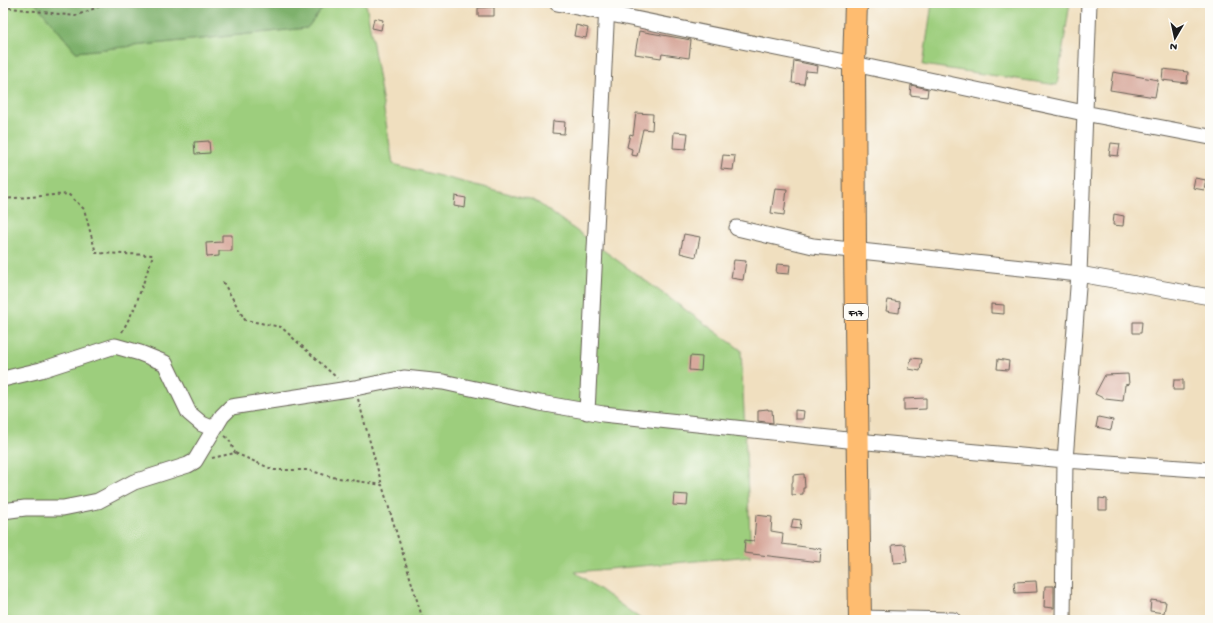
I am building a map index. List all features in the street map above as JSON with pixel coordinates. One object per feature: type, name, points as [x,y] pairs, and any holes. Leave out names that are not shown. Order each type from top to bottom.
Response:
[{"type":"highway","name":"F17","points":[[856,3],[854,64],[855,250],[860,619]]},
{"type":"street","points":[[557,3],[607,8],[854,64],[1084,113],[1210,137]]},
{"type":"street","points":[[1063,620],[1065,460],[1079,274],[1089,3]]},
{"type":"street","points":[[587,412],[607,8]]},
{"type":"street","points":[[737,228],[813,246],[1079,274],[1210,297]]},
{"type":"street","points":[[3,379],[41,370],[115,346],[140,353],[165,363],[189,413],[202,424],[214,429]]},
{"type":"street","points":[[3,511],[25,508],[63,508],[98,501],[134,482],[188,465],[195,461],[222,416],[231,407],[355,388],[404,378],[442,382],[587,412],[857,441],[1065,460],[1210,470]]},
{"type":"street","points":[[860,619],[953,620]]},
{"type":"path","points":[[3,7],[75,16],[108,3]]},
{"type":"path","points":[[3,199],[68,194],[84,209],[96,253],[154,254],[135,307],[115,346]]},
{"type":"path","points":[[223,282],[245,320],[281,328],[336,378],[355,388],[382,485],[423,620]]},
{"type":"path","points":[[214,429],[229,439],[235,453]]},
{"type":"path","points":[[195,461],[235,453],[274,470],[308,470],[332,477],[382,485]]},
{"type":"green space","points":[[3,3],[35,3],[76,52],[307,28],[327,3],[366,3],[393,164],[534,200],[741,350],[751,556],[575,572],[642,620],[3,620]]},
{"type":"green space","points":[[35,3],[327,3],[307,28],[76,52]]},
{"type":"green space","points":[[932,3],[1070,3],[1057,85],[923,65]]},
{"type":"building","points":[[494,7],[494,16],[478,16],[478,8]]},
{"type":"building","points":[[374,18],[383,20],[381,30],[372,28]]},
{"type":"building","points":[[576,25],[588,28],[586,38],[574,36]]},
{"type":"building","points":[[639,31],[691,40],[689,58],[662,54],[661,58],[635,54]]},
{"type":"building","points":[[794,61],[818,66],[817,72],[806,71],[804,84],[792,83]]},
{"type":"building","points":[[1163,69],[1188,72],[1187,83],[1162,80]]},
{"type":"building","points":[[1113,72],[1158,80],[1155,97],[1110,90]]},
{"type":"building","points":[[911,85],[928,89],[927,97],[910,95]]},
{"type":"building","points":[[636,113],[653,114],[652,130],[643,129],[637,156],[631,155],[632,149],[627,147],[630,134],[633,135]]},
{"type":"building","points":[[553,121],[565,122],[564,134],[552,133]]},
{"type":"building","points":[[674,132],[688,133],[686,149],[673,148]]},
{"type":"building","points":[[209,141],[210,153],[195,154],[194,142]]},
{"type":"building","points":[[1111,143],[1120,144],[1118,156],[1109,155]]},
{"type":"building","points":[[723,155],[735,156],[733,170],[721,169]]},
{"type":"building","points":[[1195,178],[1206,180],[1204,190],[1193,188]]},
{"type":"building","points":[[775,188],[787,189],[784,215],[771,213]]},
{"type":"building","points":[[455,196],[466,198],[465,208],[454,206]]},
{"type":"building","points":[[1114,214],[1124,216],[1123,226],[1113,225]]},
{"type":"building","points":[[684,234],[700,237],[696,257],[680,253]]},
{"type":"building","points":[[222,235],[232,235],[232,251],[219,251],[219,256],[207,257],[206,243],[222,242]]},
{"type":"building","points":[[734,260],[746,261],[743,280],[731,278]]},
{"type":"building","points":[[777,264],[790,265],[789,274],[776,273]]},
{"type":"building","points":[[888,300],[900,302],[899,313],[886,311]]},
{"type":"building","points":[[991,304],[1004,305],[1004,314],[991,313]]},
{"type":"building","points":[[1133,322],[1142,322],[1141,333],[1133,333]]},
{"type":"building","points":[[690,356],[702,357],[701,371],[689,370]]},
{"type":"building","points":[[911,358],[922,359],[920,371],[909,369]]},
{"type":"building","points":[[998,359],[1009,361],[1008,370],[997,369]]},
{"type":"building","points":[[1128,374],[1129,384],[1125,385],[1123,401],[1105,399],[1095,394],[1105,375]]},
{"type":"building","points":[[1174,380],[1183,380],[1183,390],[1173,390]]},
{"type":"building","points":[[926,398],[926,409],[904,410],[904,399]]},
{"type":"building","points":[[758,410],[772,410],[773,423],[758,421]]},
{"type":"building","points":[[795,410],[804,411],[803,419],[795,419]]},
{"type":"building","points":[[1098,417],[1113,420],[1111,430],[1096,427]]},
{"type":"building","points":[[804,474],[805,488],[803,488],[803,494],[792,495],[793,475]]},
{"type":"building","points":[[674,494],[688,495],[687,506],[673,505]]},
{"type":"building","points":[[1099,498],[1107,499],[1107,510],[1099,510]]},
{"type":"building","points":[[756,515],[772,517],[771,531],[783,533],[782,544],[821,549],[820,562],[744,553],[745,540],[754,541]]},
{"type":"building","points":[[793,519],[801,520],[800,529],[791,528]]},
{"type":"building","points":[[905,544],[907,562],[894,563],[892,545]]},
{"type":"building","points":[[1036,581],[1037,592],[1015,593],[1014,582]]},
{"type":"building","points":[[1045,586],[1054,586],[1054,608],[1044,607]]},
{"type":"building","points":[[1151,600],[1166,602],[1164,613],[1150,611]]}]
